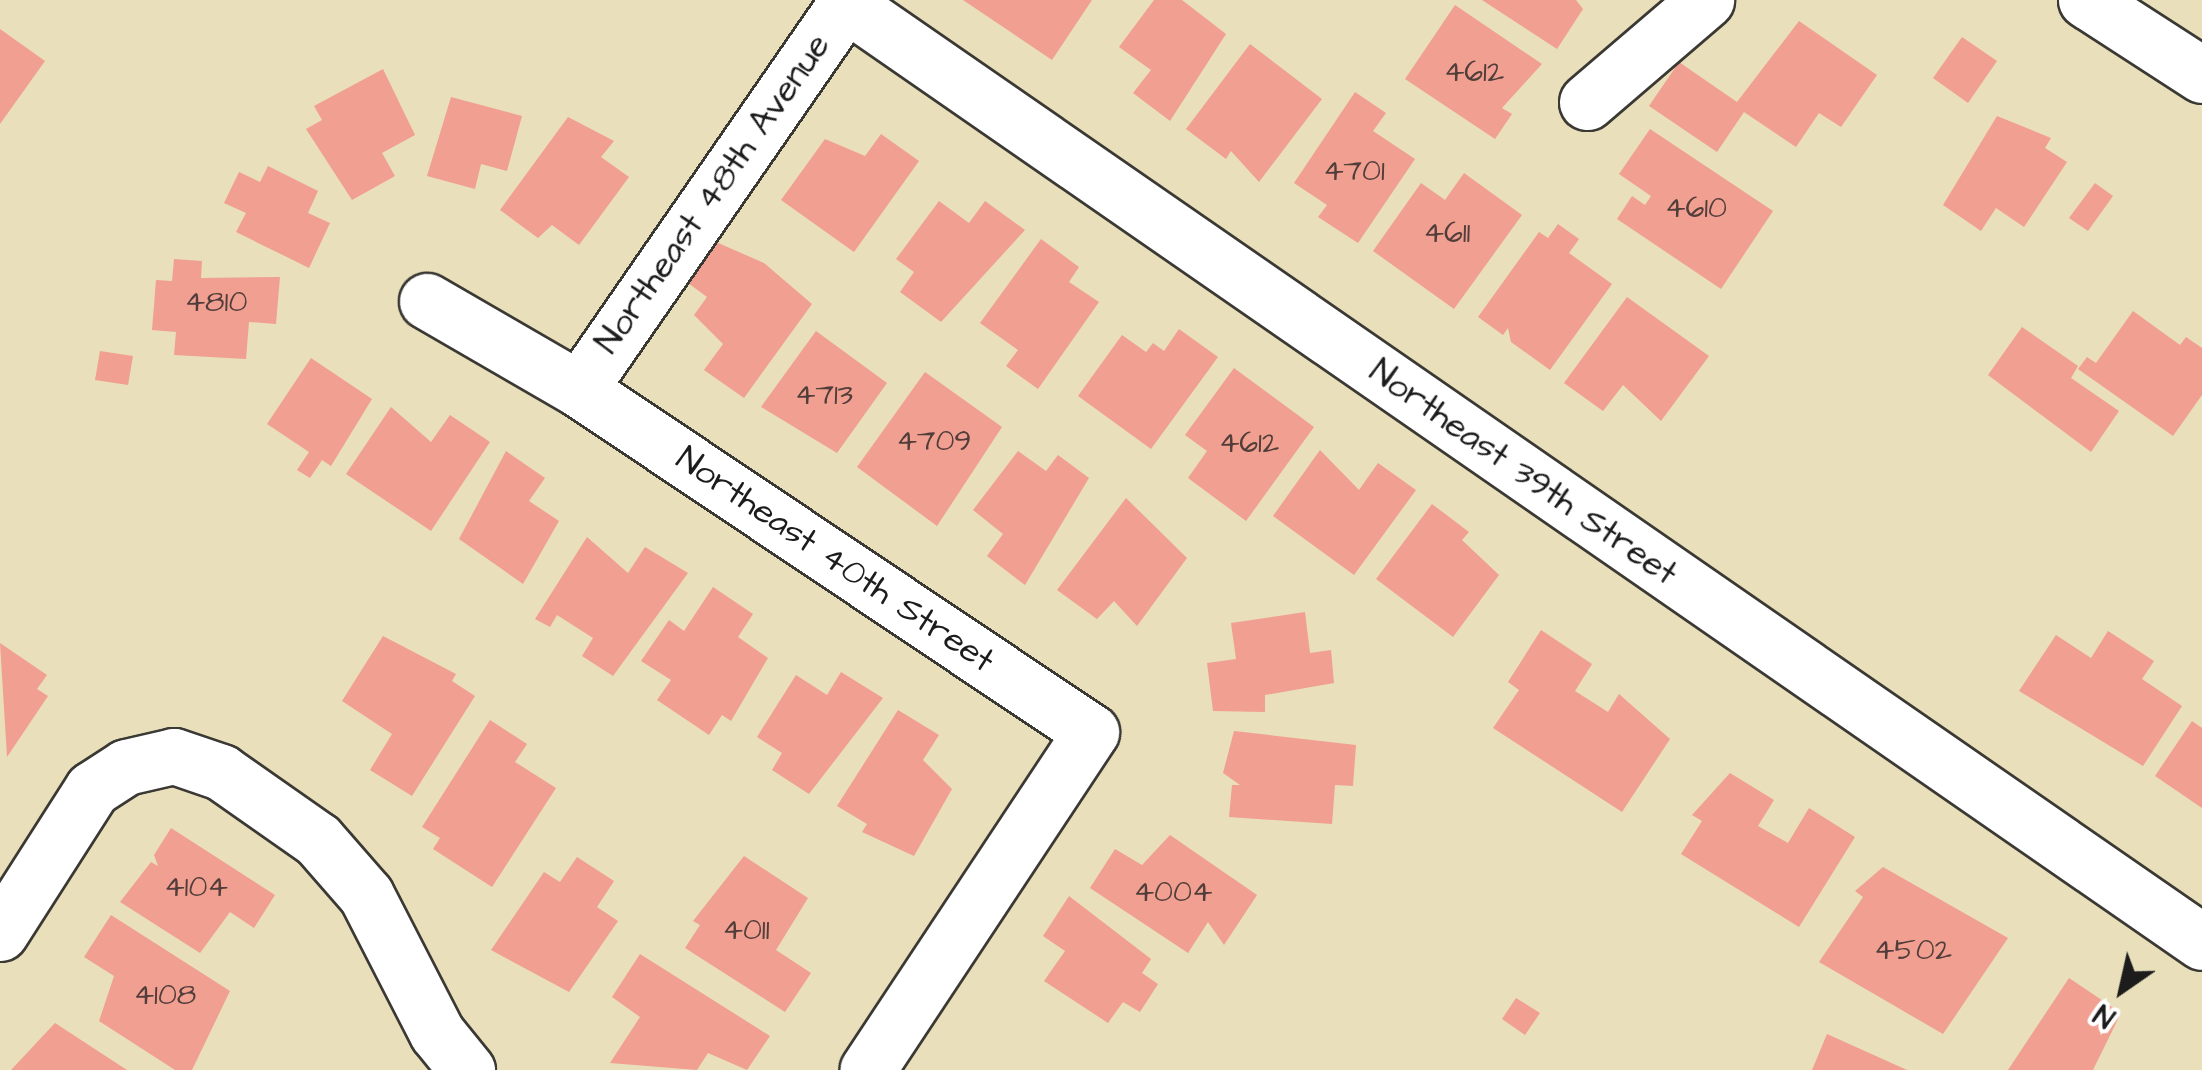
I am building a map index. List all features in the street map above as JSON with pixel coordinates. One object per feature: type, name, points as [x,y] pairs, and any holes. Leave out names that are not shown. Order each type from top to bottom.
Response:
[{"type":"street","points":[[1587,102],[1706,0]]},
{"type":"street","points":[[2086,0],[2202,75]]},
{"type":"street","name":"Northeast 48th Avenue","points":[[580,388],[846,2]]},
{"type":"street","name":"Northeast 39th Street","points":[[846,2],[2202,942]]},
{"type":"street","name":"Northeast 40th Street","points":[[427,302],[580,388],[1091,732],[867,1070]]},
{"type":"street","points":[[0,933],[92,789],[126,767],[174,756],[221,772],[318,840],[366,895],[437,1033],[467,1070]]},
{"type":"building","points":[[963,0],[1092,0],[1052,60]]},
{"type":"building","points":[[1154,0],[1182,0],[1226,34],[1170,121],[1133,93],[1151,70],[1119,47]]},
{"type":"building","points":[[1482,0],[1576,0],[1583,9],[1557,49]]},
{"type":"building","points":[[1455,5],[1542,64],[1502,108],[1512,114],[1495,139],[1405,79]]},
{"type":"building","points":[[1799,21],[1877,75],[1841,127],[1819,113],[1796,147],[1744,112],[1717,152],[1649,106],[1679,62],[1737,102]]},
{"type":"building","points":[[0,29],[45,61],[0,124]]},
{"type":"building","points":[[1962,37],[1997,61],[1968,103],[1933,78]]},
{"type":"building","points":[[1250,44],[1322,99],[1259,182],[1231,151],[1226,159],[1186,129]]},
{"type":"building","points":[[383,69],[415,135],[382,153],[395,176],[352,200],[306,129],[322,120],[314,106]]},
{"type":"building","points":[[1355,92],[1386,113],[1373,131],[1415,159],[1358,243],[1318,217],[1327,205],[1294,183]]},
{"type":"building","points":[[451,97],[522,116],[507,171],[481,164],[475,189],[427,176]]},
{"type":"building","points":[[1997,116],[2051,138],[2045,148],[2067,162],[2024,227],[1996,208],[1981,231],[1943,205]]},
{"type":"building","points":[[568,117],[614,141],[601,157],[629,177],[579,245],[552,225],[538,238],[500,210]]},
{"type":"building","points":[[1650,129],[1773,211],[1721,289],[1617,219],[1632,196],[1645,205],[1651,196],[1619,174]]},
{"type":"building","points":[[881,134],[919,161],[854,252],[781,200],[825,139],[865,156]]},
{"type":"building","points":[[268,166],[318,191],[308,213],[330,223],[309,268],[236,232],[246,213],[224,203],[239,172],[260,182]]},
{"type":"building","points":[[1464,173],[1522,215],[1454,309],[1373,251],[1421,183],[1445,200]]},
{"type":"building","points":[[2095,183],[2113,196],[2088,231],[2069,218]]},
{"type":"building","points":[[939,201],[969,223],[985,201],[1025,230],[941,322],[900,292],[914,272],[896,259]]},
{"type":"building","points":[[1558,224],[1579,239],[1569,253],[1612,284],[1550,370],[1511,342],[1508,328],[1503,335],[1478,317],[1539,232],[1548,238]]},
{"type":"building","points":[[1041,239],[1079,267],[1069,282],[1099,302],[1038,389],[1006,366],[1018,350],[980,323]]},
{"type":"building","points":[[716,242],[764,263],[812,304],[744,398],[704,370],[723,344],[694,315],[707,297],[688,283]]},
{"type":"building","points":[[174,259],[202,261],[201,278],[280,277],[276,324],[249,322],[246,359],[174,355],[176,332],[152,330],[156,280],[172,281]]},
{"type":"building","points":[[1627,297],[1709,356],[1661,421],[1623,385],[1603,411],[1564,383]]},
{"type":"building","points":[[2133,311],[2180,345],[2186,337],[2202,348],[2202,395],[2173,436],[2078,369],[2087,357],[2096,363]]},
{"type":"building","points":[[2022,327],[2078,366],[2071,378],[2119,411],[2091,452],[1988,375]]},
{"type":"building","points":[[1179,329],[1218,357],[1151,449],[1078,396],[1122,335],[1146,352],[1153,343],[1164,351]]},
{"type":"building","points":[[816,331],[887,383],[837,453],[761,407]]},
{"type":"building","points":[[100,351],[133,356],[128,385],[95,380]]},
{"type":"building","points":[[311,358],[372,399],[331,466],[322,460],[310,478],[297,470],[309,452],[267,424]]},
{"type":"building","points":[[1234,368],[1314,427],[1246,521],[1188,478],[1207,451],[1185,435]]},
{"type":"building","points":[[925,372],[1002,427],[937,526],[857,467]]},
{"type":"building","points":[[391,407],[431,442],[450,415],[490,442],[431,531],[346,474]]},
{"type":"building","points":[[1320,450],[1359,490],[1378,463],[1416,490],[1354,575],[1273,516]]},
{"type":"building","points":[[506,451],[545,478],[529,501],[559,521],[523,584],[459,539]]},
{"type":"building","points":[[1018,451],[1046,471],[1058,455],[1089,478],[1025,585],[987,556],[1003,534],[973,510]]},
{"type":"building","points":[[1126,498],[1187,558],[1137,626],[1114,601],[1097,619],[1057,590]]},
{"type":"building","points":[[1432,504],[1469,532],[1462,540],[1499,575],[1453,637],[1376,579]]},
{"type":"building","points":[[587,537],[628,573],[645,547],[688,573],[613,676],[582,656],[593,638],[557,615],[550,627],[535,619]]},
{"type":"building","points":[[713,587],[753,614],[738,637],[768,658],[731,721],[722,715],[709,735],[657,700],[671,680],[641,661],[669,620],[684,631]]},
{"type":"building","points":[[1305,612],[1310,653],[1331,650],[1334,683],[1265,695],[1265,712],[1213,711],[1207,663],[1236,659],[1231,623]]},
{"type":"building","points":[[1541,630],[1592,664],[1575,691],[1608,712],[1619,694],[1670,739],[1622,812],[1493,728],[1519,690],[1508,682]]},
{"type":"building","points":[[2108,631],[2154,661],[2142,679],[2182,706],[2143,766],[2019,691],[2056,635],[2091,658]]},
{"type":"building","points":[[383,636],[456,674],[452,681],[475,696],[412,796],[370,770],[392,734],[342,701]]},
{"type":"building","points":[[0,643],[47,675],[37,689],[48,696],[7,757]]},
{"type":"building","points":[[841,672],[883,698],[809,794],[772,770],[782,753],[757,737],[796,675],[827,695]]},
{"type":"building","points":[[898,710],[939,735],[923,760],[952,789],[914,856],[862,832],[867,824],[837,806]]},
{"type":"building","points":[[490,720],[527,744],[515,762],[556,788],[492,887],[433,849],[440,838],[422,827]]},
{"type":"building","points":[[2192,721],[2202,728],[2202,808],[2155,776]]},
{"type":"building","points":[[1234,731],[1356,745],[1353,786],[1335,785],[1332,824],[1229,817],[1232,785],[1240,785],[1223,773]]},
{"type":"building","points":[[1730,773],[1774,800],[1758,826],[1788,843],[1809,808],[1855,837],[1799,927],[1681,854],[1702,821],[1692,815]]},
{"type":"building","points":[[171,828],[275,895],[254,928],[230,912],[200,953],[120,902],[151,862],[158,866],[154,855]]},
{"type":"building","points":[[1170,835],[1257,895],[1224,945],[1208,922],[1188,953],[1090,888],[1115,849],[1142,865]]},
{"type":"building","points":[[744,856],[808,898],[776,950],[811,973],[785,1012],[685,948],[700,925],[693,921]]},
{"type":"building","points":[[577,857],[614,881],[597,907],[618,921],[569,992],[491,950],[544,872],[560,882]]},
{"type":"building","points":[[1883,867],[2008,938],[1943,1034],[1819,962],[1863,897],[1855,891]]},
{"type":"building","points":[[1069,896],[1151,959],[1142,973],[1158,984],[1140,1012],[1123,1002],[1108,1023],[1044,981],[1065,951],[1043,936]]},
{"type":"building","points":[[111,915],[230,991],[192,1070],[175,1070],[99,1021],[114,976],[84,957]]},
{"type":"building","points":[[640,954],[770,1036],[747,1070],[708,1053],[697,1070],[610,1063],[640,1017],[612,997]]},
{"type":"building","points":[[2069,978],[2121,1013],[2093,1070],[2008,1070]]},
{"type":"building","points":[[1516,998],[1540,1013],[1525,1035],[1502,1019]]},
{"type":"building","points":[[55,1023],[127,1070],[11,1070]]},
{"type":"building","points":[[1827,1034],[1907,1070],[1812,1070]]}]
